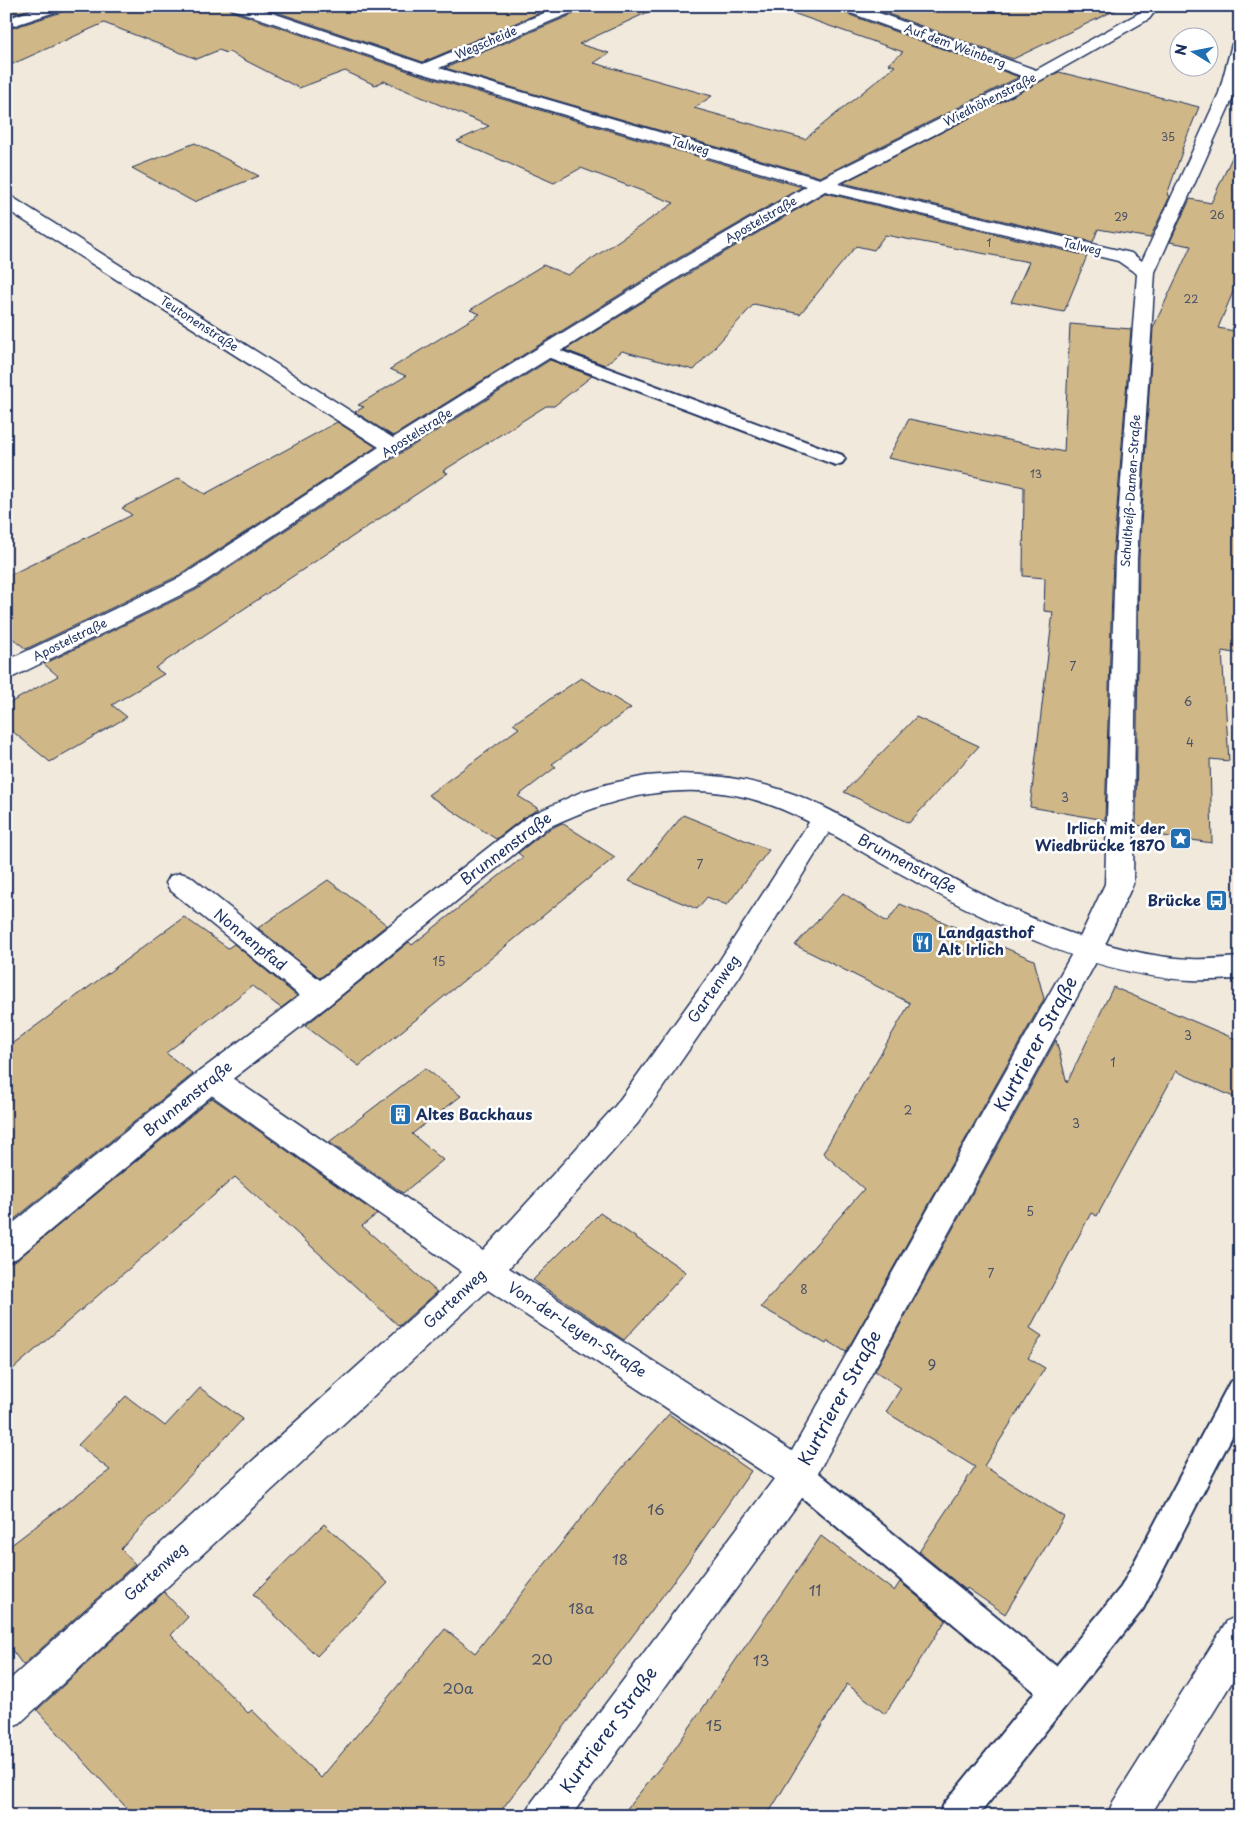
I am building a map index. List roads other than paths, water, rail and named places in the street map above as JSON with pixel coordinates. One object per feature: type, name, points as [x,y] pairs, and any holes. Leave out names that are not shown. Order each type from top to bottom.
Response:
[{"type":"street","points":[[6,24],[59,6]]},
{"type":"street","name":"Talweg","points":[[237,6],[424,69],[822,185],[1124,257],[1146,272]]},
{"type":"street","name":"Wegscheide","points":[[424,69],[575,6]]},
{"type":"street","name":"Auf dem Weinberg","points":[[845,6],[1037,76]]},
{"type":"street","name":"Wiedhöhenstraße","points":[[822,185],[1037,76],[1144,16],[1152,6]]},
{"type":"street","name":"Schultheiß-Damen-Straße","points":[[1088,951],[1119,884],[1126,558],[1146,272],[1227,93],[1240,44]]},
{"type":"street","name":"Apostelstraße","points":[[6,671],[187,583],[393,447],[685,265],[822,185]]},
{"type":"street","name":"Teutonenstraße","points":[[6,201],[393,447]]},
{"type":"street","name":"Brunnenstraße","points":[[6,1248],[211,1079],[320,996],[536,823],[562,808],[592,796],[622,788],[656,783],[692,782],[727,786],[761,793],[793,804],[824,819],[1018,922],[1088,951],[1159,966],[1208,970],[1240,968]]},
{"type":"street","name":"Gartenweg","points":[[6,1709],[486,1271],[627,1114],[728,971],[824,819]]},
{"type":"street","name":"Nonnenpfad","points":[[180,883],[320,996]]},
{"type":"street","name":"Kurtrierer Straße","points":[[546,1816],[798,1475],[1088,951]]},
{"type":"street","name":"Von-der-Leyen-Straße","points":[[211,1079],[486,1271],[798,1475]]},
{"type":"street","points":[[1127,1816],[1240,1634]]},
{"type":"lane","points":[[548,351],[836,458]]},
{"type":"lane","points":[[956,1816],[1132,1598],[1240,1391]]},
{"type":"lane","points":[[798,1475],[1058,1689]]},
{"type":"place","name":"Irlich mit der Wiedbrücke 1870","points":[[1181,838]]},
{"type":"place","name":"Brücke","points":[[1217,901]]},
{"type":"place","name":"Landgasthof Alt Irlich","points":[[922,942]]},
{"type":"place","name":"Altes Backhaus","points":[[400,1115]]}]
